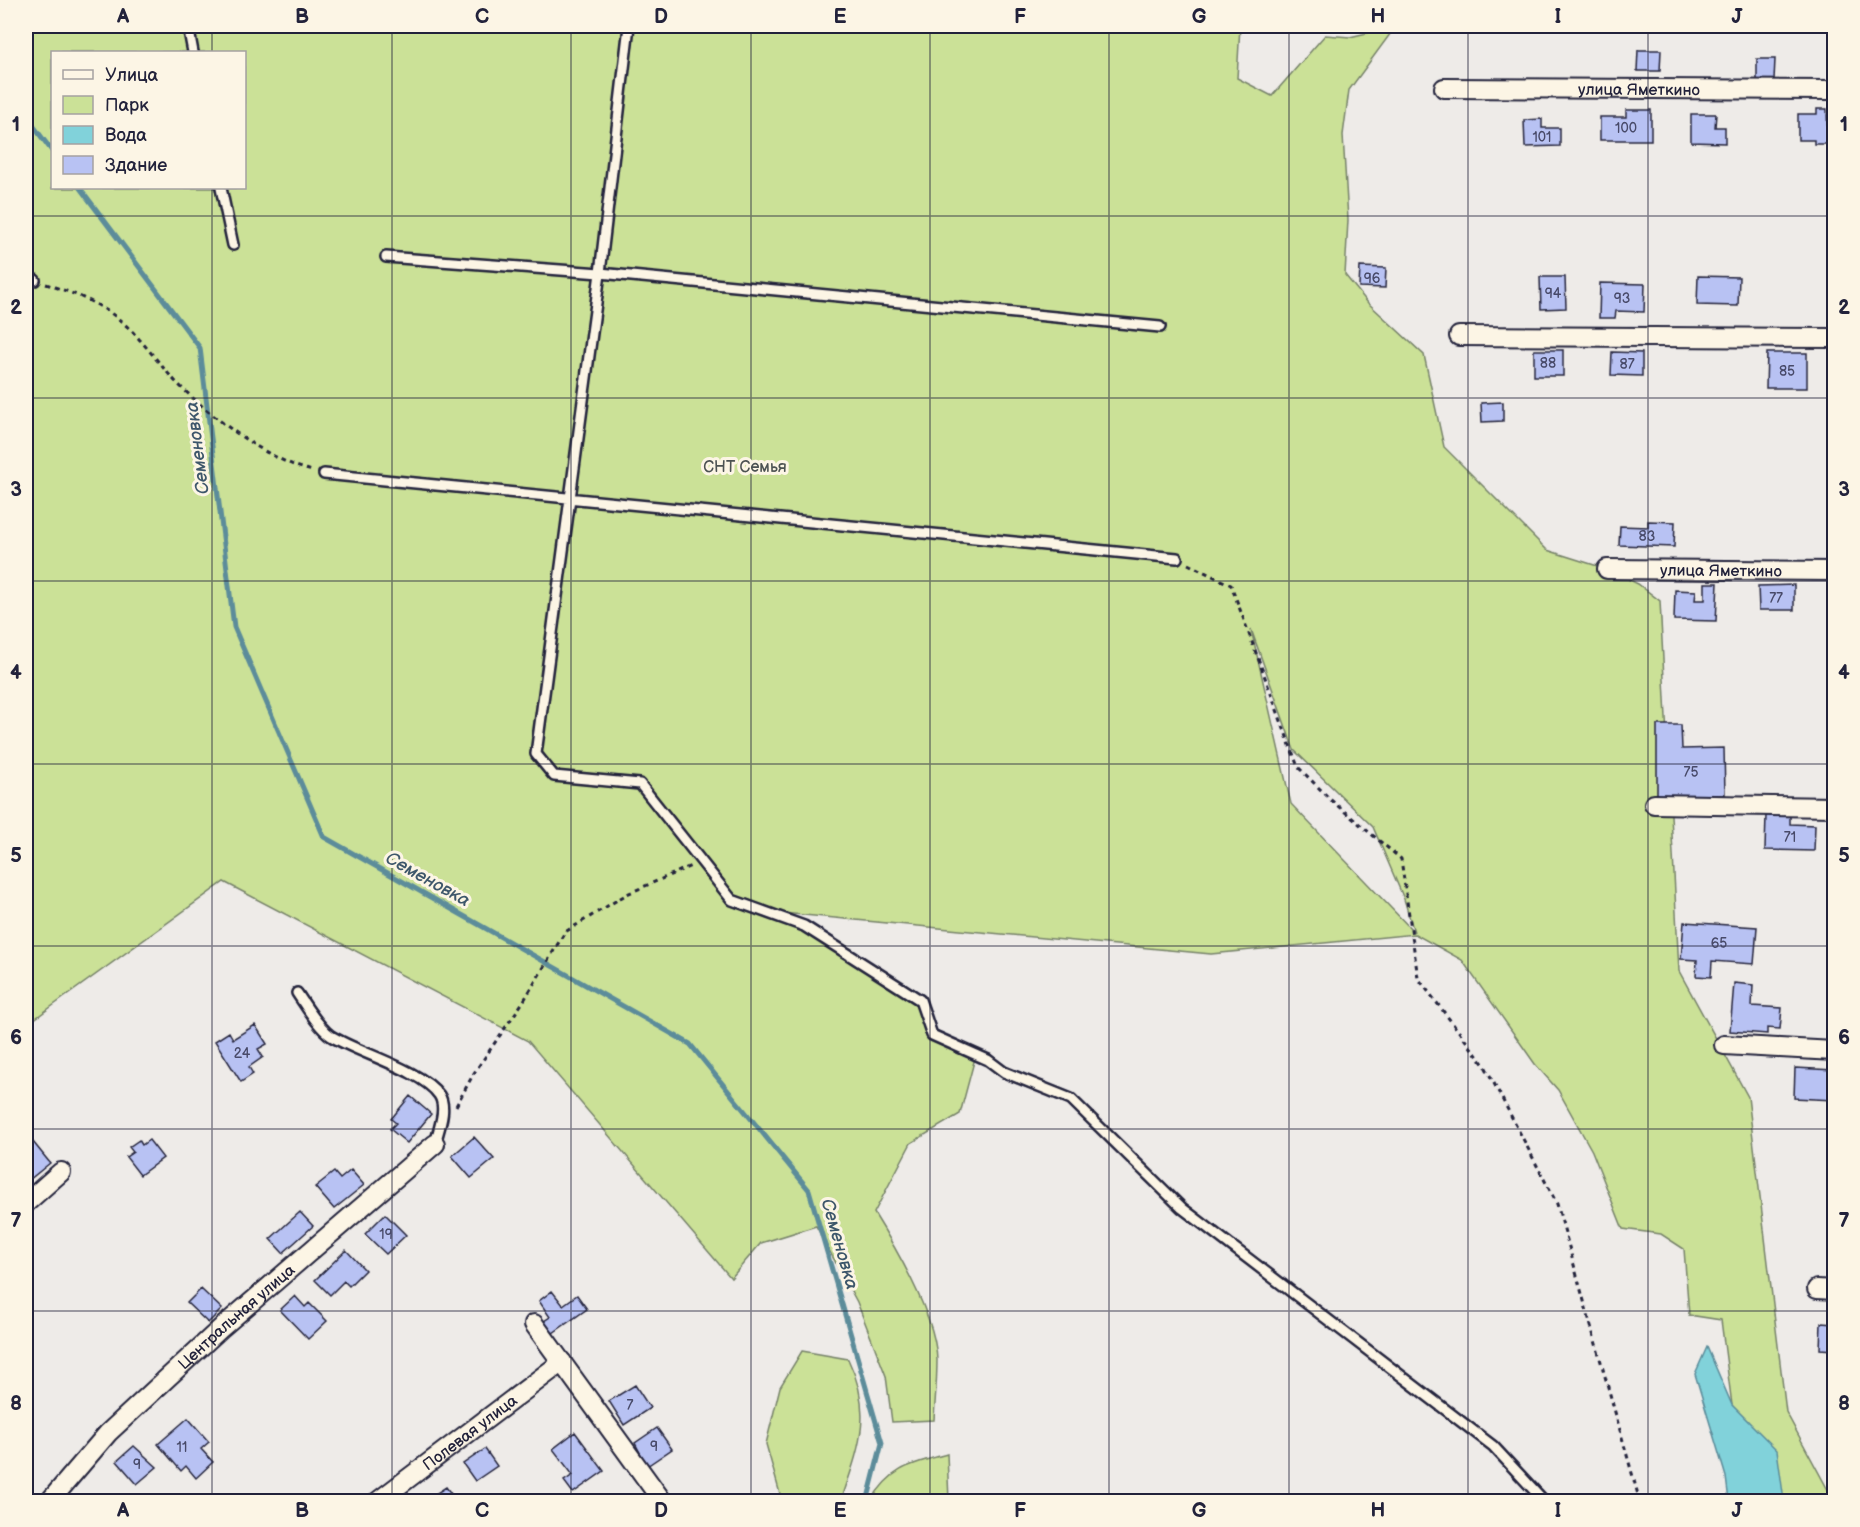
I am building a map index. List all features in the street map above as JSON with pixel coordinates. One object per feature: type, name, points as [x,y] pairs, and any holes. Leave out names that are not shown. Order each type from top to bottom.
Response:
[{"type":"street","name":"улица Яметкино","points":[[1444,88],[1834,90]]},
{"type":"street","points":[[1459,336],[1834,338]]},
{"type":"street","name":"улица Яметкино","points":[[1607,569],[1834,571]]},
{"type":"street","points":[[1654,804],[1834,807]]},
{"type":"street","points":[[1724,1045],[1834,1052]]},
{"type":"street","name":"Центральная улица","points":[[49,1502],[108,1433],[220,1329],[435,1144]]},
{"type":"street","points":[[26,1203],[61,1172]]},
{"type":"street","points":[[534,1324],[663,1502]]},
{"type":"street","name":"Полевая улица","points":[[377,1502],[562,1362]]},
{"type":"lane","points":[[188,26],[193,51]]},
{"type":"lane","points":[[629,26],[600,273],[537,754],[554,776],[640,784],[732,900],[804,926],[920,1000],[932,1035],[988,1060],[1004,1072],[1071,1099],[1182,1208],[1493,1446],[1545,1502]]},
{"type":"lane","points":[[221,189],[233,245]]},
{"type":"lane","points":[[386,257],[600,273],[1160,327]]},
{"type":"lane","points":[[324,474],[570,496],[1177,558]]},
{"type":"lane","points":[[297,993],[330,1035],[397,1067],[430,1086],[441,1097],[442,1115],[435,1144]]},
{"type":"path","points":[[30,280],[82,297],[117,317],[183,389],[243,437],[293,466],[324,474]]},
{"type":"path","points":[[1177,558],[1231,585],[1298,767],[1332,801],[1401,859],[1418,978],[1485,1066],[1557,1204],[1640,1502]]},
{"type":"path","points":[[451,1114],[474,1073],[524,1002],[565,932],[627,894],[701,862]]},
{"type":"green space","name":"СНТ Семья","points":[[26,26],[1240,26],[1237,78],[1272,96],[1325,35],[1350,37],[1396,26],[1349,90],[1343,135],[1348,220],[1345,275],[1368,303],[1424,355],[1444,447],[1547,550],[1607,569],[1638,584],[1660,601],[1679,971],[1748,1097],[1786,1412],[1834,1501],[1783,1501],[1732,1405],[1721,1320],[1689,1315],[1684,1249],[1661,1234],[1623,1229],[1592,1151],[1558,1090],[1535,1064],[1462,960],[1415,934],[1211,954],[762,911],[804,926],[920,1000],[932,1035],[976,1054],[960,1114],[911,1143],[874,1213],[923,1304],[935,1343],[937,1360],[934,1420],[892,1422],[886,1376],[857,1302],[816,1226],[761,1243],[731,1278],[528,1041],[224,882],[26,1025]],"holes":[[[1251,629],[1294,750],[1373,827],[1404,899],[1414,932],[1291,804]]]},
{"type":"green space","points":[[802,1351],[848,1359],[856,1378],[862,1414],[861,1430],[841,1501],[782,1501],[766,1444],[780,1387]]},
{"type":"green space","points":[[947,1454],[949,1501],[871,1501],[886,1481],[903,1468]]},
{"type":"water","points":[[1707,1347],[1732,1405],[1777,1450],[1784,1501],[1729,1501],[1726,1477],[1695,1374]]},
{"type":"building","points":[[1638,50],[1661,50],[1660,71],[1637,71]]},
{"type":"building","points":[[1757,59],[1775,59],[1774,80],[1757,80]]},
{"type":"building","points":[[1817,109],[1827,109],[1828,144],[1814,144],[1814,140],[1798,140],[1798,114],[1817,114]]},
{"type":"building","points":[[1626,110],[1651,110],[1651,140],[1600,140],[1600,117],[1626,117]]},
{"type":"building","points":[[1691,114],[1716,114],[1715,127],[1725,127],[1725,143],[1691,142]]},
{"type":"building","points":[[1542,119],[1542,128],[1560,128],[1560,146],[1525,147],[1524,120]]},
{"type":"building","points":[[1360,267],[1386,268],[1385,288],[1359,287]]},
{"type":"building","points":[[1698,276],[1739,277],[1738,306],[1697,305]]},
{"type":"building","points":[[1540,277],[1565,277],[1566,308],[1541,309]]},
{"type":"building","points":[[1600,283],[1645,284],[1644,312],[1616,311],[1615,318],[1599,318]]},
{"type":"building","points":[[1534,350],[1563,350],[1563,376],[1534,376]]},
{"type":"building","points":[[1612,352],[1642,353],[1642,376],[1611,375]]},
{"type":"building","points":[[1767,353],[1807,353],[1807,388],[1766,388]]},
{"type":"building","points":[[1503,402],[1503,421],[1482,422],[1481,403]]},
{"type":"building","points":[[1648,521],[1675,522],[1674,547],[1619,545],[1620,526],[1648,527]]},
{"type":"building","points":[[1705,583],[1718,583],[1716,621],[1674,620],[1675,590],[1696,591],[1695,600],[1705,600]]},
{"type":"building","points":[[1794,585],[1794,610],[1759,610],[1758,586]]},
{"type":"building","points":[[1657,725],[1681,725],[1682,749],[1724,748],[1725,795],[1657,795]]},
{"type":"building","points":[[1766,815],[1790,816],[1790,824],[1815,825],[1814,851],[1765,850]]},
{"type":"building","points":[[1684,922],[1757,927],[1754,964],[1712,961],[1711,977],[1696,976],[1697,960],[1681,959]]},
{"type":"building","points":[[1734,983],[1753,985],[1752,1006],[1782,1008],[1780,1029],[1767,1028],[1767,1034],[1730,1031]]},
{"type":"building","points":[[255,1025],[267,1044],[258,1049],[263,1057],[249,1067],[253,1074],[241,1082],[215,1041],[229,1032],[233,1039]]},
{"type":"building","points":[[1795,1068],[1834,1070],[1834,1100],[1794,1098]]},
{"type":"building","points":[[410,1096],[431,1114],[407,1143],[390,1129],[396,1123],[391,1119]]},
{"type":"building","points":[[474,1137],[494,1159],[471,1178],[452,1156]]},
{"type":"building","points":[[139,1140],[142,1145],[149,1140],[163,1158],[140,1175],[126,1157],[133,1152],[129,1147]]},
{"type":"building","points":[[33,1142],[50,1163],[29,1180],[26,1177],[26,1149]]},
{"type":"building","points":[[351,1170],[364,1185],[334,1209],[315,1187],[334,1172],[340,1179]]},
{"type":"building","points":[[300,1212],[313,1226],[283,1253],[270,1239]]},
{"type":"building","points":[[385,1214],[406,1235],[386,1254],[365,1234]]},
{"type":"building","points":[[1832,1225],[1834,1225],[1834,1272],[1831,1272]]},
{"type":"building","points":[[346,1250],[365,1270],[349,1286],[344,1281],[330,1295],[315,1280]]},
{"type":"building","points":[[201,1289],[222,1309],[208,1323],[187,1303]]},
{"type":"building","points":[[552,1291],[563,1305],[577,1295],[587,1309],[550,1335],[541,1323],[550,1317],[539,1301]]},
{"type":"building","points":[[295,1296],[305,1307],[309,1303],[327,1321],[308,1339],[280,1310]]},
{"type":"building","points":[[1821,1323],[1834,1324],[1834,1350],[1820,1349]]},
{"type":"building","points":[[635,1385],[650,1408],[624,1425],[609,1401]]},
{"type":"building","points":[[188,1418],[209,1442],[201,1449],[213,1462],[196,1478],[186,1466],[181,1471],[158,1444]]},
{"type":"building","points":[[657,1428],[672,1449],[647,1466],[635,1443]]},
{"type":"building","points":[[575,1432],[604,1471],[573,1493],[564,1481],[573,1475],[553,1449]]},
{"type":"building","points":[[134,1446],[157,1467],[137,1484],[117,1461]]},
{"type":"building","points":[[485,1449],[497,1466],[475,1481],[463,1464]]},
{"type":"building","points":[[446,1487],[457,1502],[427,1502],[426,1500]]},
{"type":"waterway","name":"Семеновка","points":[[26,116],[51,150]]},
{"type":"waterway","name":"Семеновка","points":[[81,189],[200,348],[234,627],[324,837],[690,1044],[809,1190],[882,1443],[867,1502]]}]
